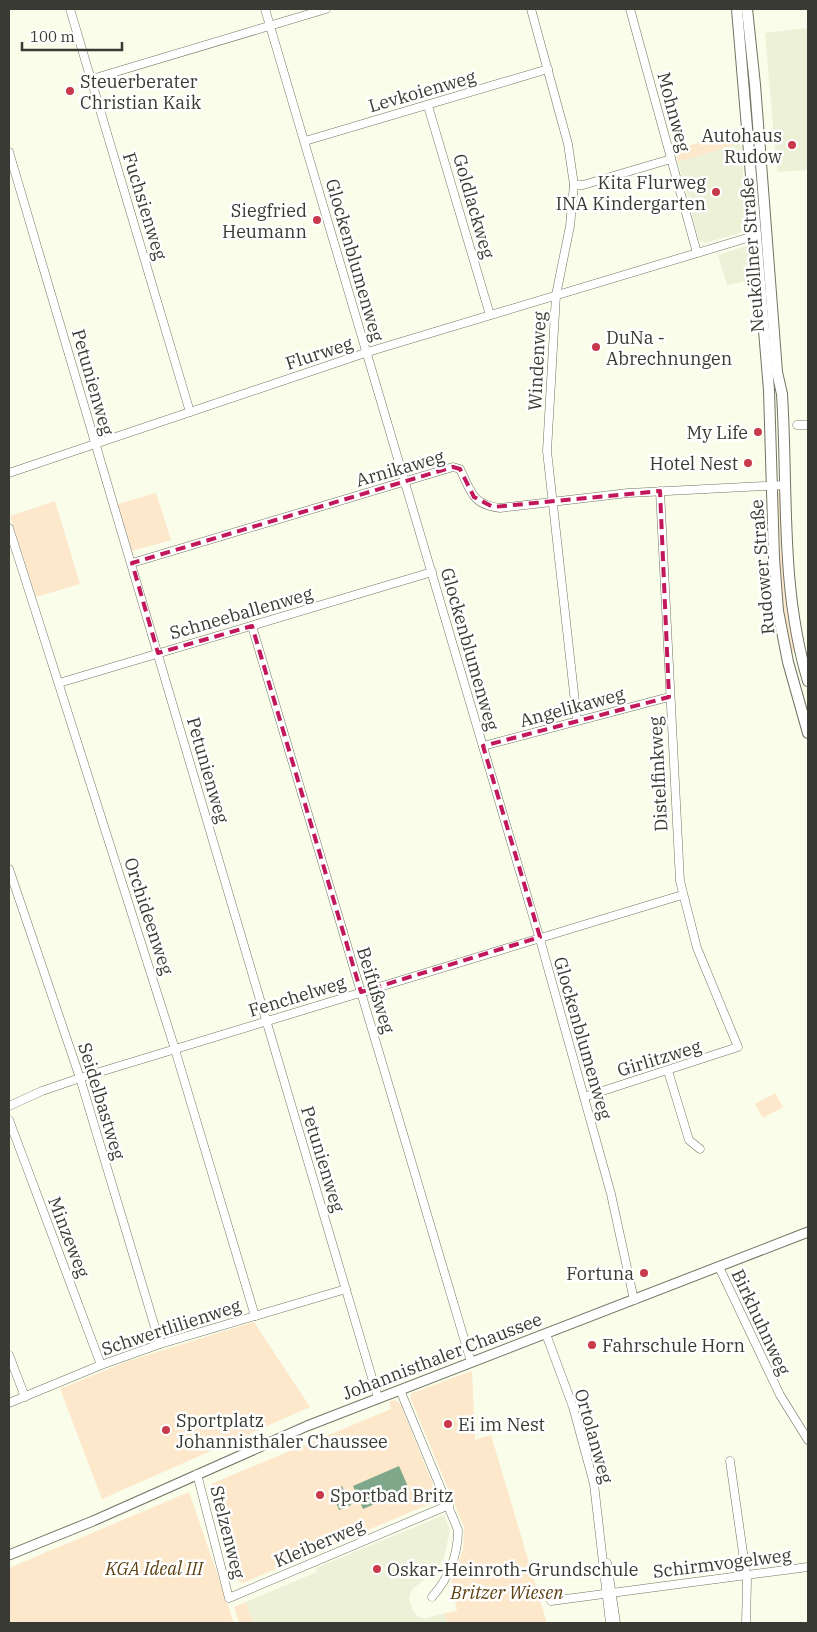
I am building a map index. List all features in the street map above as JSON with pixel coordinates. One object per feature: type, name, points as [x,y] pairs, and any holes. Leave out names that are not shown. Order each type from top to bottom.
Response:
[{"type":"main road","name":"Neuköllner Straße","points":[[736,9],[777,372],[782,394],[785,499]]},
{"type":"main road","name":"Neuköllner Straße","points":[[747,9],[762,235],[771,425],[771,486]]},
{"type":"main road","name":"Rudower Straße","points":[[771,486],[776,586],[788,660],[808,733]]},
{"type":"main road","name":"Rudower Straße","points":[[785,499],[790,590],[801,657],[808,682]]},
{"type":"main road","points":[[788,660],[801,657]]},
{"type":"street","name":"Fuchsienweg","points":[[70,9],[190,412]]},
{"type":"street","name":"Glockenblumenweg","points":[[265,9],[540,937],[611,1194],[634,1300]]},
{"type":"street","points":[[92,79],[326,9]]},
{"type":"street","name":"Windenweg","points":[[531,9],[568,144],[574,185],[570,226],[556,295],[547,451],[577,720]]},
{"type":"street","name":"Mohnweg","points":[[630,9],[697,253]]},
{"type":"street","name":"Levkoienweg","points":[[305,141],[548,69]]},
{"type":"street","name":"Goldlackweg","points":[[428,106],[490,315]]},
{"type":"street","name":"Petunienweg","points":[[9,152],[378,1398]]},
{"type":"street","points":[[574,185],[583,185],[671,159]]},
{"type":"street","name":"Flurweg","points":[[9,473],[366,353],[762,235]]},
{"type":"street","points":[[771,425],[784,425]]},
{"type":"street","points":[[797,425],[808,425]]},
{"type":"street","name":"Arnikaweg","points":[[132,564],[456,467],[460,469],[471,493],[488,506],[509,507],[660,491],[785,485]]},
{"type":"street","name":"Distelfinkweg","points":[[660,491],[678,869],[682,895],[698,948],[738,1045]]},
{"type":"street","name":"Orchideenweg","points":[[9,528],[175,1049],[254,1316]]},
{"type":"street","name":"Schneeballenweg","points":[[59,683],[432,572]]},
{"type":"street","name":"Beifußweg","points":[[252,626],[471,1362]]},
{"type":"street","name":"Angelikaweg","points":[[483,746],[669,697]]},
{"type":"street","name":"Seidelbastweg","points":[[9,869],[80,1078],[160,1344]]},
{"type":"street","name":"Fenchelweg","points":[[9,1106],[42,1090],[80,1078],[682,895]]},
{"type":"street","name":"Girlitzweg","points":[[584,1097],[737,1049],[738,1045]]},
{"type":"street","points":[[668,1072],[689,1140],[700,1149]]},
{"type":"street","name":"Minzeweg","points":[[9,1120],[101,1365]]},
{"type":"street","name":"Johannisthaler Chaussee","points":[[9,1555],[93,1521],[197,1474],[378,1398],[808,1232]]},
{"type":"street","name":"Birkhuhnweg","points":[[718,1267],[780,1395],[808,1438]]},
{"type":"street","name":"Schwertlilienweg","points":[[9,1404],[101,1365],[160,1344],[346,1289]]},
{"type":"street","name":"Ortolanweg","points":[[546,1334],[581,1432],[594,1484],[602,1550],[607,1558],[610,1623]]},
{"type":"street","points":[[9,1355],[25,1397]]},
{"type":"street","points":[[400,1390],[458,1530],[458,1545],[444,1581],[432,1597]]},
{"type":"street","points":[[730,1461],[746,1575],[746,1623]]},
{"type":"street","name":"Stelzenweg","points":[[197,1474],[229,1598]]},
{"type":"street","name":"Kleiberweg","points":[[229,1598],[449,1505]]},
{"type":"street","name":"Schirmvogelweg","points":[[551,1602],[808,1567]]},
{"type":"street","name":"Ortolanweg","points":[[609,1593],[616,1623]]},
{"type":"highlighted area","points":[[453,467],[460,469],[474,497],[493,507],[660,491],[669,697],[483,746],[540,937],[361,992],[252,626],[158,653],[132,563]]},
{"type":"shaded area","points":[[808,28],[808,170],[777,172],[765,33]]},
{"type":"shaded area","name":"Kita Flurweg INA Kindergarten","points":[[741,143],[747,222],[743,232],[705,243],[699,240],[678,162]]},
{"type":"shaded area","points":[[746,246],[749,250],[751,280],[727,285],[718,255]]},
{"type":"shaded area","points":[[399,1466],[409,1489],[363,1509],[353,1486]]},
{"type":"shaded area","points":[[342,1486],[351,1505],[339,1510],[331,1491]]},
{"type":"shaded area","name":"Oskar-Heinroth-Grundschule","points":[[444,1515],[450,1530],[444,1558],[437,1570],[412,1589],[409,1598],[413,1611],[418,1617],[426,1618],[445,1613],[447,1623],[253,1623],[246,1602],[317,1572],[316,1568]]},
{"type":"green space","points":[[740,130],[741,143],[678,162],[675,150]]},
{"type":"green space","points":[[780,491],[785,588],[795,651],[793,653],[785,625],[782,603],[777,494]]},
{"type":"green space","points":[[156,493],[171,540],[132,551],[118,504]]},
{"type":"green space","points":[[55,501],[80,584],[36,597],[10,516]]},
{"type":"green space","points":[[775,1093],[783,1107],[763,1118],[755,1104]]},
{"type":"green space","name":"Sportplatz Johannisthaler Chaussee","points":[[254,1322],[310,1407],[102,1499],[60,1389],[128,1361]]},
{"type":"green space","name":"Britzer Wiesen","points":[[472,1371],[475,1440],[491,1435],[547,1623],[447,1623],[445,1613],[457,1611],[451,1581],[463,1550],[464,1527],[410,1397],[412,1393]]},
{"type":"green space","name":"Sportbad Britz","points":[[394,1400],[400,1403],[440,1502],[432,1503],[243,1583],[238,1581],[210,1488],[213,1483],[391,1409],[389,1402]]},
{"type":"green space","name":"KGA Ideal III","points":[[189,1492],[234,1623],[9,1623],[9,1568]]},
{"type":"green space","points":[[246,1602],[253,1623],[239,1623],[234,1607]]},
{"type":"place","name":"Steuerberater Christian Kaik","points":[[70,91]]},
{"type":"place","name":"Autohaus Rudow","points":[[792,145]]},
{"type":"place","name":"Kita Flurweg INA Kindergarten","points":[[716,192]]},
{"type":"place","name":"Siegfried Heumann","points":[[317,220]]},
{"type":"place","name":"DuNa - Abrechnungen","points":[[596,347]]},
{"type":"place","name":"My Life","points":[[758,432]]},
{"type":"place","name":"Hotel Nest","points":[[748,463]]},
{"type":"place","name":"Fortuna","points":[[644,1273]]},
{"type":"place","name":"Fahrschule Horn","points":[[592,1345]]},
{"type":"place","name":"Ei im Nest","points":[[448,1424]]},
{"type":"place","name":"Sportplatz Johannisthaler Chaussee","points":[[166,1430]]},
{"type":"place","name":"Sportbad Britz","points":[[320,1495]]},
{"type":"place","name":"Oskar-Heinroth-Grundschule","points":[[377,1569]]}]
